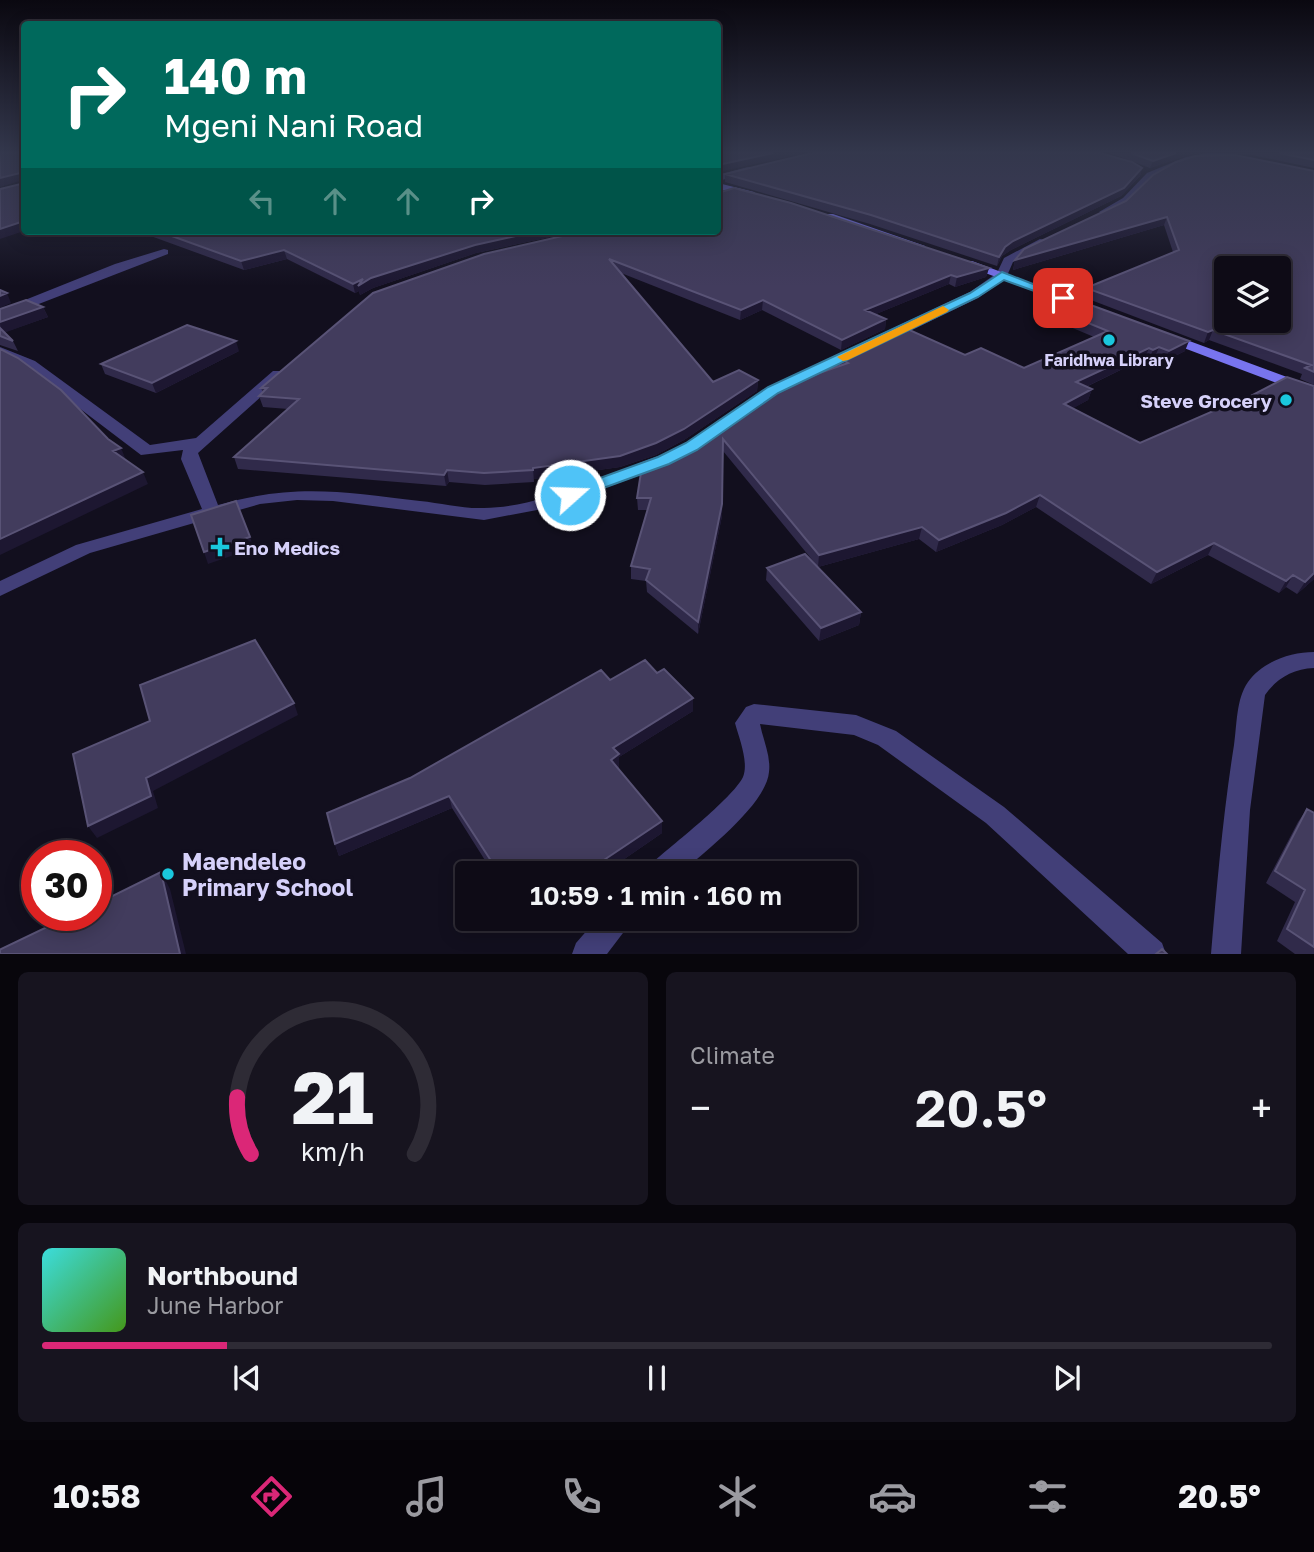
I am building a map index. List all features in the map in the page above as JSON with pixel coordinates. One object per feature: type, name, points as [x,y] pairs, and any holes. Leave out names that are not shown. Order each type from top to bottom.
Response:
[{"type":"street","points":[[1096,216],[1122,204],[1128,198]]},
{"type":"street","points":[[812,211],[928,249]]},
{"type":"street","points":[[742,411],[773,390],[974,295],[1002,275],[1008,260],[1016,254],[1060,235]]},
{"type":"street","points":[[0,315],[119,267],[164,252]]},
{"type":"street","points":[[952,258],[1101,312]]},
{"type":"street","points":[[1151,331],[1314,392]]},
{"type":"street","points":[[0,351],[30,364],[147,451],[198,443]]},
{"type":"street","points":[[212,511],[190,459],[190,452],[288,366]]},
{"type":"street","points":[[0,589],[83,549],[259,499],[297,495],[333,496],[484,514],[547,503],[663,461],[682,451]]},
{"type":"street","points":[[1226,954],[1237,810],[1253,694],[1259,681],[1268,674],[1314,660]]},
{"type":"street","points":[[674,861],[733,806],[755,779],[757,766],[747,723],[754,713],[856,725],[887,738],[995,816],[1151,954]]},
{"type":"street","points":[[587,954],[606,931]]},
{"type":"building","points":[[0,198],[21,198],[21,222],[0,229]]},
{"type":"building","points":[[721,198],[770,198],[989,268],[957,277],[951,275],[865,310],[886,319],[842,340],[763,300],[741,310],[609,259],[713,382],[739,370],[758,380],[684,429],[656,443],[620,456],[533,470],[484,473],[447,470],[444,475],[234,457],[299,399],[259,396],[267,388],[261,388],[373,293],[484,254],[567,235],[721,235]]},
{"type":"building","points":[[809,198],[1104,198],[1013,241],[999,257]]},
{"type":"building","points":[[1130,198],[1314,198],[1314,372],[1305,368],[1311,365],[1221,333],[1291,333],[1291,256],[1214,256],[1214,330],[1208,332],[1086,288],[1179,250],[1167,217],[1015,260],[1024,249]]},
{"type":"building","points":[[169,235],[520,235],[475,245],[371,278],[358,286],[363,279],[353,284],[284,250],[241,261]]},
{"type":"building","points":[[1066,296],[1189,341],[1169,351],[1159,347],[1153,350],[1149,348],[1076,382],[1092,389],[1064,404],[1140,443],[1220,408],[1224,410],[1287,377],[1314,386],[1314,573],[1305,582],[1293,575],[1286,581],[1214,543],[1157,572],[1040,495],[1006,513],[939,540],[922,527],[819,555],[723,439],[722,504],[698,622],[646,580],[650,569],[631,566],[651,498],[637,498],[642,466],[699,441],[774,389],[848,363],[841,359],[864,350],[859,348],[903,327],[965,355],[981,348],[1024,368],[1108,331],[1044,305]]},
{"type":"building","points":[[26,300],[43,307],[0,322],[0,309]]},
{"type":"building","points":[[187,325],[236,341],[152,383],[101,364]]},
{"type":"building","points":[[0,328],[13,341],[0,336]]},
{"type":"building","points":[[0,349],[18,358],[61,390],[108,439],[121,448],[113,451],[143,472],[0,539]]},
{"type":"building","points":[[236,501],[250,537],[204,552],[191,515]]},
{"type":"building","points":[[805,554],[861,612],[821,628],[767,568]]},
{"type":"building","points":[[255,640],[294,703],[146,778],[151,796],[88,826],[73,754],[150,721],[140,685]]},
{"type":"building","points":[[645,660],[657,673],[664,669],[693,698],[613,748],[619,754],[611,760],[662,821],[602,861],[491,861],[449,796],[335,844],[327,813],[410,778],[601,670],[610,680]]},
{"type":"building","points":[[1307,809],[1314,813],[1314,947],[1287,929],[1305,890],[1275,871]]},
{"type":"building","points":[[161,872],[180,954],[0,954],[1,949],[39,931],[112,931],[112,896]]},
{"type":"slow traffic","points":[[843,357],[943,310]]},
{"type":"place","name":"Faridhwa Library","points":[[1109,340]]},
{"type":"place","name":"Steve Grocery","points":[[1286,400]]},
{"type":"place","name":"Eno Medics","points":[[220,547]]},
{"type":"place","name":"Maendeleo Primary School","points":[[168,874]]},
{"type":"route","points":[[570,495],[663,461],[691,446],[773,390],[974,295],[1002,275],[1063,298]]}]
